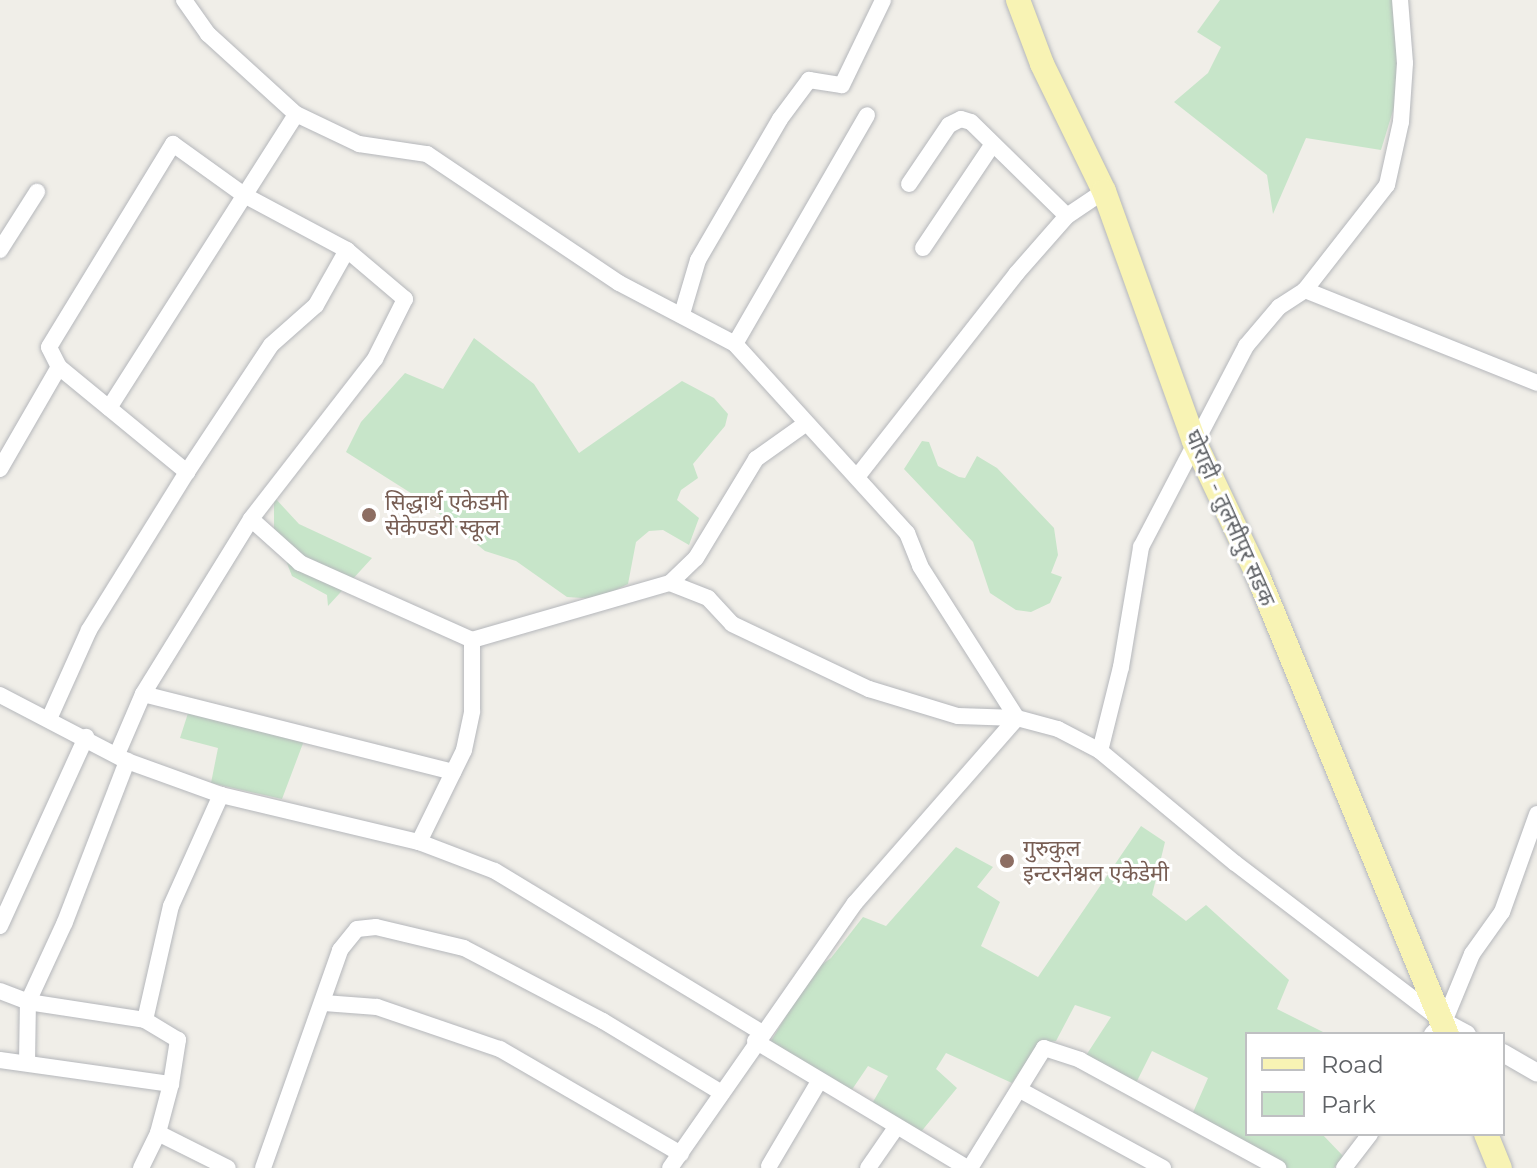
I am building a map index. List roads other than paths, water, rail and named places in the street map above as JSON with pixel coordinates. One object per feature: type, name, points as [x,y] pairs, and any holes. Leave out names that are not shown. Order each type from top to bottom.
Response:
[{"type":"main road","name":"घोराही - तुलसीपुर सडक","points":[[1018,0],[1042,64],[1104,191],[1194,441],[1258,576],[1441,1030]]},
{"type":"main road","points":[[1487,1136],[1500,1168]]},
{"type":"street","points":[[184,0],[208,34],[296,114],[359,144],[427,154],[619,283],[735,344],[907,533],[920,566],[1017,718]]},
{"type":"street","points":[[682,314],[698,260],[780,119],[809,80],[842,85],[883,0]]},
{"type":"street","points":[[1100,751],[1121,667],[1141,547],[1194,441],[1246,346],[1279,307],[1305,290],[1387,185],[1404,78],[1400,0]]},
{"type":"street","points":[[109,408],[296,114]]},
{"type":"street","points":[[735,344],[867,115]]},
{"type":"street","points":[[909,184],[949,125],[961,119],[971,122],[1067,216]]},
{"type":"street","points":[[27,1063],[28,1002],[65,922],[143,694],[251,519],[375,359],[405,299],[347,250],[244,195],[173,144],[49,347],[59,367],[187,472]]},
{"type":"street","points":[[923,248],[993,144]]},
{"type":"street","points":[[857,477],[1067,216],[1104,191]]},
{"type":"street","points":[[0,250],[37,192]]},
{"type":"street","points":[[49,719],[89,630],[187,472],[271,345],[316,305],[347,250]]},
{"type":"street","points":[[1305,290],[1537,383]]},
{"type":"street","points":[[0,469],[59,367]]},
{"type":"street","points":[[251,519],[300,563],[472,640],[521,621],[670,583],[696,558],[756,459],[805,424]]},
{"type":"street","points":[[670,583],[708,598],[732,624],[869,689],[958,716],[1017,718],[1058,729],[1100,751],[1441,1030],[1472,954],[1502,912],[1537,814]]},
{"type":"street","points":[[419,842],[453,772],[472,711],[472,640]]},
{"type":"street","points":[[143,694],[453,772]]},
{"type":"street","points":[[0,695],[122,757],[221,795],[419,842],[495,871],[566,910],[758,1036],[818,1083],[968,1168],[1044,1048],[1080,1060],[1278,1168]]},
{"type":"street","points":[[670,1168],[758,1036],[855,903],[1017,718]]},
{"type":"street","points":[[0,926],[86,737]]},
{"type":"street","points":[[145,1020],[171,906],[221,795]]},
{"type":"street","points":[[263,1168],[324,1003],[340,950],[357,929],[376,927],[432,938],[509,970],[722,1093]]},
{"type":"street","points":[[0,991],[28,1002],[145,1020],[178,1040],[171,1084],[158,1133],[141,1168]]},
{"type":"street","points":[[324,1003],[377,1007],[500,1049],[681,1154]]},
{"type":"street","points":[[1505,1054],[1537,1073]]},
{"type":"street","points":[[0,1060],[171,1084]]},
{"type":"street","points":[[769,1166],[818,1083]]},
{"type":"street","points":[[1020,1090],[1163,1168]]},
{"type":"street","points":[[868,1168],[895,1129]]},
{"type":"street","points":[[158,1133],[228,1168]]},
{"type":"street","points":[[1344,1168],[1368,1136]]},
{"type":"place","name":"सिद्धार्थ एकेडमी सेकेण्डरी स्कूल","points":[[369,515]]},
{"type":"place","name":"गुरुकुल इन्टरनेश्नल एकेडेमी","points":[[1007,861]]}]
